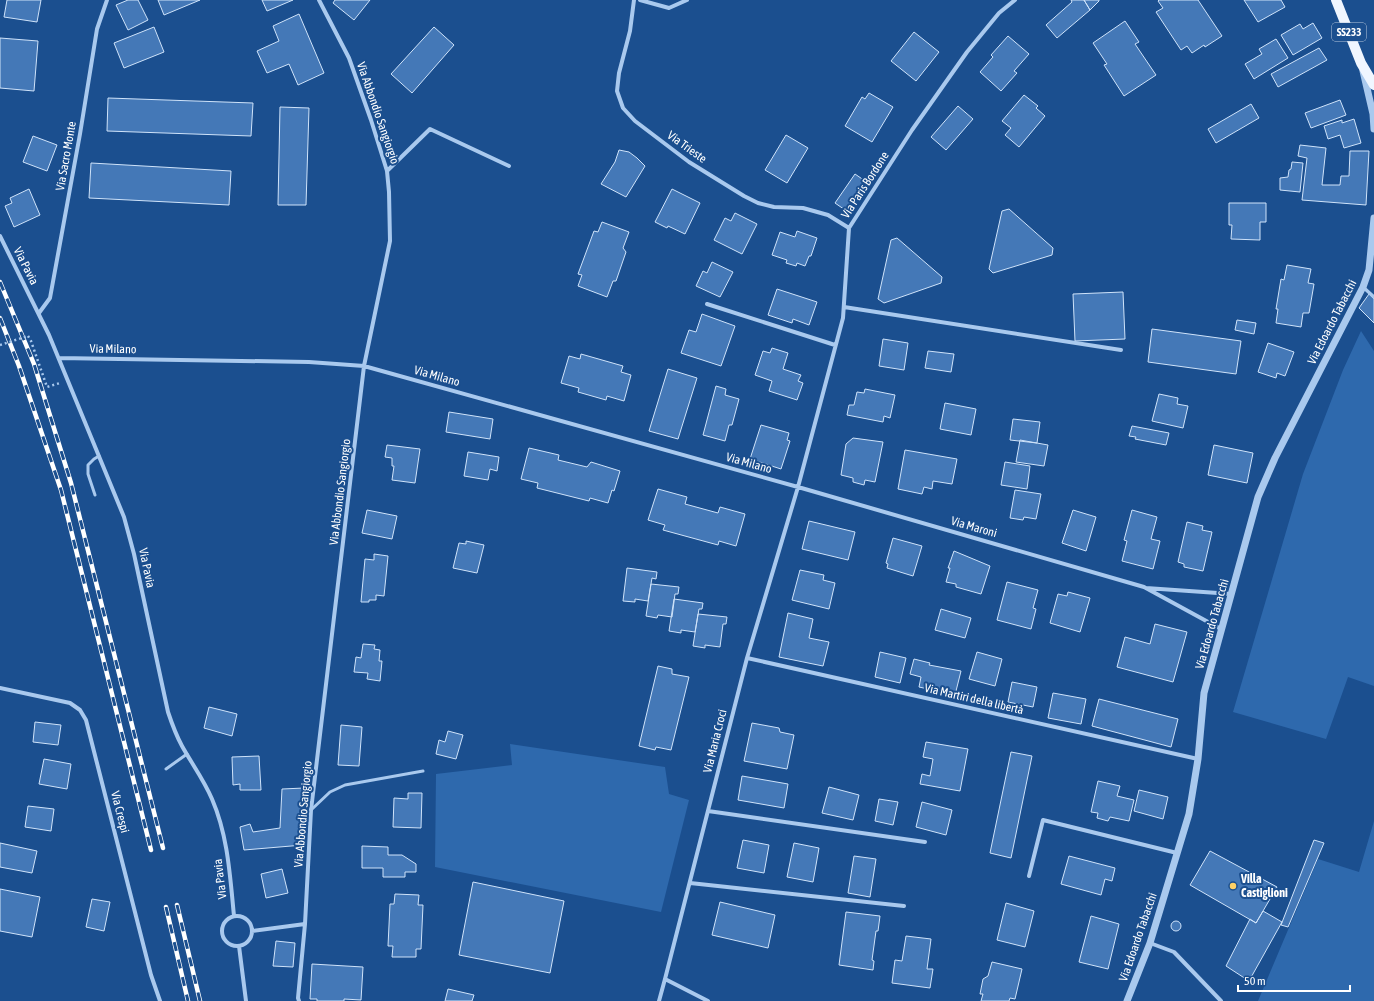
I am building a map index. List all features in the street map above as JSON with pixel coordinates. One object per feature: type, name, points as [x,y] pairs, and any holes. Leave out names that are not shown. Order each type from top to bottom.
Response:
[{"type":"main road","name":"SS233","points":[[1336,0],[1361,63],[1374,85]]},
{"type":"street","name":"Via Sacro Monte","points":[[39,313],[50,298],[80,134],[97,30],[107,0]]},
{"type":"street","name":"Via Abbondio Sangiorgio","points":[[299,1001],[311,810],[364,366],[390,241],[387,171],[372,120],[349,58],[319,0]]},
{"type":"street","name":"Via Trieste","points":[[634,0],[630,31],[619,73],[617,91],[623,108],[635,121],[689,162],[758,203],[774,207],[803,208],[828,215],[849,228]]},
{"type":"street","points":[[640,0],[669,8],[687,0]]},
{"type":"street","name":"Via Paris Bordone","points":[[798,487],[843,318],[849,228],[912,130],[966,52],[999,13],[1015,0]]},
{"type":"street","points":[[1361,63],[1373,114],[1374,129]]},
{"type":"street","points":[[387,171],[430,130],[509,166]]},
{"type":"street","name":"Via Edoardo Tabacchi","points":[[1128,1001],[1150,942],[1189,814],[1198,759],[1204,693],[1258,497],[1275,458],[1372,267],[1374,218]]},
{"type":"street","name":"Via Pavia","points":[[0,236],[39,313],[59,358],[124,517],[134,554],[168,712],[175,732],[212,800],[221,830],[229,862],[234,916]]},
{"type":"street","points":[[1363,286],[1374,297]]},
{"type":"street","points":[[707,304],[835,345]]},
{"type":"street","points":[[844,307],[1121,350]]},
{"type":"street","name":"Via Milano","points":[[59,358],[310,362],[364,366],[798,487]]},
{"type":"street","name":"Via Maroni","points":[[798,487],[1144,587],[1232,594]]},
{"type":"street","name":"Via Maria Croci","points":[[659,1001],[746,658],[798,487]]},
{"type":"street","name":"Via Maroni","points":[[1144,587],[1221,629]]},
{"type":"street","name":"Via Martiri della libertà","points":[[746,658],[1198,759]]},
{"type":"street","name":"Via Crespi","points":[[0,688],[70,703],[80,710],[86,720],[151,975],[160,1001]]},
{"type":"street","points":[[708,811],[925,842]]},
{"type":"street","points":[[1029,876],[1043,820],[1177,853]]},
{"type":"street","points":[[690,883],[904,906]]},
{"type":"street","points":[[234,916],[247,920],[252,930],[251,936],[244,945],[232,946],[226,942],[223,937],[222,930],[224,924],[234,916]]},
{"type":"street","points":[[252,930],[305,924]]},
{"type":"street","points":[[1150,942],[1174,952],[1221,1001]]},
{"type":"street","points":[[239,946],[246,1001]]},
{"type":"street","points":[[665,979],[708,1001]]},
{"type":"lane","points":[[95,495],[88,474],[88,465],[99,455]]},
{"type":"lane","points":[[166,768],[187,754]]},
{"type":"lane","points":[[311,810],[330,792],[345,785],[423,771]]},
{"type":"path","points":[[0,345],[28,336],[47,387],[68,380]]},
{"type":"shaded area","points":[[1361,331],[1374,351],[1374,686],[1348,677],[1326,739],[1233,712],[1303,474],[1343,370]]},
{"type":"shaded area","points":[[510,744],[665,767],[669,794],[689,800],[661,912],[435,867],[436,774],[512,765]]},
{"type":"shaded area","points":[[1374,821],[1374,1001],[1258,1001],[1318,859],[1359,872]]},
{"type":"building","points":[[7,0],[41,0],[37,22],[4,17]]},
{"type":"building","points":[[128,0],[138,0],[148,20],[128,30],[116,5]]},
{"type":"building","points":[[158,0],[200,0],[164,15]]},
{"type":"building","points":[[262,0],[293,0],[267,11]]},
{"type":"building","points":[[335,0],[370,0],[354,20],[333,3]]},
{"type":"building","points":[[1071,0],[1084,0],[1090,10],[1057,38],[1046,25],[1072,2]]},
{"type":"building","points":[[1084,0],[1099,0],[1099,1],[1090,10]]},
{"type":"building","points":[[1198,0],[1222,36],[1192,53],[1187,46],[1181,50],[1156,12],[1163,8],[1158,1]]},
{"type":"building","points":[[1244,0],[1281,0],[1285,7],[1258,22]]},
{"type":"building","points":[[299,14],[324,73],[298,85],[289,64],[267,73],[257,51],[279,41],[273,26]]},
{"type":"building","points":[[1125,21],[1139,42],[1135,44],[1156,75],[1124,96],[1104,65],[1107,64],[1093,43]]},
{"type":"building","points":[[1313,23],[1322,38],[1293,55],[1281,35],[1300,24],[1303,29]]},
{"type":"building","points":[[154,27],[164,52],[124,68],[114,43]]},
{"type":"building","points":[[434,27],[454,45],[412,93],[391,74]]},
{"type":"building","points":[[914,32],[939,52],[916,81],[891,61]]},
{"type":"building","points":[[1008,36],[1029,54],[1014,71],[1017,73],[1001,91],[980,72],[993,57],[991,55]]},
{"type":"building","points":[[0,38],[38,41],[34,91],[0,88]]},
{"type":"building","points":[[1276,39],[1288,58],[1254,79],[1245,64],[1262,54],[1259,49]]},
{"type":"building","points":[[1319,48],[1327,60],[1278,87],[1271,74]]},
{"type":"building","points":[[869,93],[893,107],[872,142],[845,126],[862,97],[865,99]]},
{"type":"building","points":[[1024,95],[1038,106],[1036,108],[1045,116],[1019,147],[1005,135],[1011,128],[1002,121]]},
{"type":"building","points":[[108,98],[253,103],[251,136],[107,131]]},
{"type":"building","points":[[1340,100],[1346,115],[1311,128],[1305,113]]},
{"type":"building","points":[[1251,104],[1259,118],[1216,143],[1208,129]]},
{"type":"building","points":[[958,106],[973,119],[946,150],[931,137]]},
{"type":"building","points":[[280,107],[309,108],[306,205],[278,205]]},
{"type":"building","points":[[1354,119],[1361,143],[1344,148],[1340,135],[1328,139],[1324,126],[1342,120],[1342,123]]},
{"type":"building","points":[[786,135],[808,148],[787,183],[765,170]]},
{"type":"building","points":[[33,136],[57,145],[47,171],[23,162]]},
{"type":"building","points":[[1300,145],[1326,148],[1322,185],[1340,185],[1341,176],[1349,176],[1350,151],[1369,151],[1366,205],[1302,200],[1307,158],[1298,156]]},
{"type":"building","points":[[619,150],[629,152],[645,166],[626,197],[601,184],[615,162]]},
{"type":"building","points":[[1292,162],[1303,163],[1300,192],[1280,190],[1280,178],[1288,177]]},
{"type":"building","points":[[91,163],[231,171],[229,205],[89,198]]},
{"type":"building","points":[[855,174],[868,183],[848,212],[835,203]]},
{"type":"building","points":[[29,189],[40,215],[14,227],[5,206],[12,203],[10,198]]},
{"type":"building","points":[[672,189],[700,203],[685,234],[655,222]]},
{"type":"building","points":[[1229,203],[1266,203],[1266,222],[1260,222],[1260,240],[1231,239],[1232,225],[1229,225]]},
{"type":"building","points":[[1009,209],[1053,248],[1052,255],[993,273],[989,269],[1002,211]]},
{"type":"building","points":[[735,213],[757,224],[742,254],[714,240],[725,218],[731,221]]},
{"type":"building","points":[[602,222],[629,232],[623,248],[626,252],[616,281],[613,281],[607,297],[578,286],[582,275],[578,274],[594,231],[598,232]]},
{"type":"building","points":[[797,231],[817,238],[811,256],[809,256],[805,266],[797,263],[796,266],[786,263],[787,260],[772,255],[780,232],[795,237]]},
{"type":"building","points":[[897,238],[942,277],[941,283],[884,303],[878,299],[891,240]]},
{"type":"building","points":[[712,262],[733,272],[720,297],[696,286],[703,271],[707,273]]},
{"type":"building","points":[[1287,265],[1311,269],[1308,283],[1314,284],[1309,313],[1303,313],[1301,327],[1276,323],[1278,309],[1276,309],[1281,279],[1284,280]]},
{"type":"building","points":[[777,289],[817,302],[809,325],[793,319],[792,323],[768,315]]},
{"type":"building","points":[[1123,292],[1125,339],[1075,341],[1073,294]]},
{"type":"building","points":[[1369,294],[1374,299],[1374,323],[1359,308]]},
{"type":"building","points":[[702,314],[735,326],[721,366],[681,353],[689,330],[696,332]]},
{"type":"building","points":[[1237,320],[1256,323],[1254,334],[1235,330]]},
{"type":"building","points":[[1152,329],[1241,341],[1236,374],[1148,362]]},
{"type":"building","points":[[883,339],[908,343],[904,370],[879,366]]},
{"type":"building","points":[[1268,343],[1294,352],[1285,376],[1277,373],[1276,378],[1258,372]]},
{"type":"building","points":[[772,348],[788,353],[783,369],[801,375],[798,381],[803,383],[797,400],[769,391],[772,381],[755,375],[763,351],[770,353]]},
{"type":"building","points":[[928,351],[954,354],[951,372],[925,368]]},
{"type":"building","points":[[581,354],[623,366],[621,372],[631,375],[624,401],[607,396],[606,400],[578,392],[579,388],[561,383],[569,356],[580,359]]},
{"type":"building","points":[[668,369],[697,378],[678,439],[649,431]]},
{"type":"building","points":[[716,386],[726,389],[725,395],[739,399],[732,425],[729,425],[725,441],[703,435]]},
{"type":"building","points":[[865,389],[895,395],[890,418],[884,416],[883,422],[847,415],[849,405],[854,405],[857,392],[864,393]]},
{"type":"building","points":[[1159,394],[1178,398],[1177,404],[1188,406],[1183,428],[1152,421]]},
{"type":"building","points":[[945,403],[976,409],[971,435],[940,429]]},
{"type":"building","points":[[449,412],[493,419],[490,439],[446,432]]},
{"type":"building","points":[[1013,419],[1040,422],[1037,443],[1010,440]]},
{"type":"building","points":[[761,425],[789,433],[787,440],[790,441],[781,469],[750,459]]},
{"type":"building","points":[[1132,426],[1169,433],[1166,445],[1135,439],[1136,437],[1129,436]]},
{"type":"building","points":[[853,438],[883,442],[875,482],[865,480],[864,485],[853,482],[853,478],[841,475],[846,444]]},
{"type":"building","points":[[1020,440],[1048,445],[1044,466],[1016,462]]},
{"type":"building","points":[[387,445],[420,449],[415,483],[392,480],[394,466],[392,466],[392,458],[385,457]]},
{"type":"building","points":[[1214,445],[1253,453],[1247,483],[1208,475]]},
{"type":"building","points":[[529,448],[559,455],[558,460],[587,467],[591,462],[620,471],[614,491],[612,490],[608,503],[590,498],[589,501],[537,488],[538,483],[521,479]]},
{"type":"building","points":[[905,450],[957,459],[952,484],[933,481],[932,489],[924,487],[922,494],[898,489]]},
{"type":"building","points":[[468,452],[499,457],[497,471],[490,469],[488,480],[464,476]]},
{"type":"building","points":[[1005,462],[1030,466],[1027,489],[1001,485]]},
{"type":"building","points":[[658,489],[687,497],[685,504],[718,513],[720,507],[745,514],[736,546],[719,541],[718,545],[663,530],[665,525],[648,520]]},
{"type":"building","points":[[1015,490],[1041,494],[1036,519],[1024,517],[1023,520],[1010,518]]},
{"type":"building","points":[[367,510],[397,516],[392,539],[362,533]]},
{"type":"building","points":[[1073,510],[1096,517],[1086,551],[1062,543]]},
{"type":"building","points":[[1132,510],[1157,517],[1151,539],[1160,541],[1153,569],[1122,561],[1127,541],[1124,540]]},
{"type":"building","points":[[809,521],[855,532],[848,560],[802,549]]},
{"type":"building","points":[[1187,522],[1203,526],[1202,530],[1212,532],[1203,571],[1184,567],[1184,564],[1178,562]]},
{"type":"building","points":[[893,538],[922,546],[913,576],[887,568],[888,564],[886,563]]},
{"type":"building","points":[[466,541],[484,545],[477,573],[453,568],[459,543],[466,544]]},
{"type":"building","points":[[954,551],[990,566],[981,594],[956,587],[956,584],[946,582],[950,568],[948,568]]},
{"type":"building","points":[[374,554],[388,556],[384,596],[376,595],[376,600],[361,602],[365,559],[374,560]]},
{"type":"building","points":[[627,568],[657,572],[656,579],[652,578],[648,601],[635,599],[635,602],[623,601]]},
{"type":"building","points":[[800,570],[824,575],[823,580],[835,583],[829,609],[792,600]]},
{"type":"building","points":[[1007,582],[1038,590],[1033,608],[1036,609],[1031,629],[997,620]]},
{"type":"building","points":[[651,584],[679,587],[678,594],[675,594],[672,617],[658,615],[657,618],[646,616]]},
{"type":"building","points":[[1068,592],[1090,598],[1080,632],[1050,623],[1058,594],[1067,596]]},
{"type":"building","points":[[674,599],[703,603],[702,609],[699,609],[695,632],[681,630],[681,633],[669,631]]},
{"type":"building","points":[[941,609],[971,618],[965,638],[935,630]]},
{"type":"building","points":[[788,613],[813,619],[809,638],[829,642],[823,666],[779,657]]},
{"type":"building","points":[[698,614],[727,617],[726,624],[723,624],[720,647],[705,645],[705,648],[693,646]]},
{"type":"building","points":[[1155,624],[1187,632],[1173,682],[1117,667],[1125,637],[1150,644]]},
{"type":"building","points":[[363,644],[375,645],[374,649],[380,650],[379,661],[382,661],[380,681],[367,679],[368,673],[354,672],[356,657],[361,658]]},
{"type":"building","points":[[880,652],[906,658],[900,683],[875,677]]},
{"type":"building","points":[[977,652],[1002,659],[995,686],[969,679]]},
{"type":"building","points":[[914,659],[930,663],[929,665],[961,671],[955,695],[919,687],[921,677],[910,674]]},
{"type":"building","points":[[658,666],[672,669],[672,674],[689,677],[671,750],[656,747],[655,750],[639,746]]},
{"type":"building","points":[[1012,682],[1037,687],[1033,707],[1008,702]]},
{"type":"building","points":[[1053,693],[1086,699],[1081,724],[1048,718]]},
{"type":"building","points":[[1099,699],[1178,719],[1171,747],[1092,726]]},
{"type":"building","points":[[209,707],[237,714],[232,736],[204,728]]},
{"type":"building","points":[[35,722],[61,725],[58,745],[33,742]]},
{"type":"building","points":[[752,723],[779,728],[780,732],[794,735],[787,769],[744,761]]},
{"type":"building","points":[[341,725],[362,727],[359,766],[338,765]]},
{"type":"building","points":[[448,731],[463,735],[456,759],[436,754],[439,740],[445,742]]},
{"type":"building","points":[[926,742],[968,749],[960,791],[920,784],[922,774],[930,776],[933,759],[923,757]]},
{"type":"building","points":[[1011,752],[1032,756],[1011,858],[990,853]]},
{"type":"building","points":[[259,756],[261,790],[240,790],[240,784],[233,785],[232,757]]},
{"type":"building","points":[[44,759],[71,764],[67,789],[39,784]]},
{"type":"building","points":[[742,776],[788,784],[784,808],[738,800]]},
{"type":"building","points":[[1098,781],[1120,786],[1117,796],[1134,800],[1129,821],[1110,817],[1108,821],[1097,818],[1098,813],[1091,812]]},
{"type":"building","points":[[829,787],[859,795],[853,820],[822,813]]},
{"type":"building","points":[[304,788],[303,845],[244,850],[240,827],[250,824],[253,832],[280,828],[282,789]]},
{"type":"building","points":[[1139,790],[1168,797],[1163,819],[1134,811]]},
{"type":"building","points":[[408,793],[422,793],[421,828],[393,827],[394,798],[408,799]]},
{"type":"building","points":[[879,799],[898,802],[893,825],[875,821]]},
{"type":"building","points":[[922,802],[952,810],[946,835],[916,827]]},
{"type":"building","points":[[28,806],[54,809],[51,831],[25,827]]},
{"type":"building","points":[[743,840],[769,845],[764,873],[737,868]]},
{"type":"building","points":[[1314,840],[1324,843],[1288,927],[1281,925]]},
{"type":"building","points":[[0,843],[37,851],[32,873],[0,867]]},
{"type":"building","points":[[794,843],[819,848],[813,882],[787,877]]},
{"type":"building","points":[[362,846],[388,847],[388,855],[402,855],[416,864],[416,872],[405,872],[405,877],[383,877],[383,868],[362,868]]},
{"type":"building","name":"Villa Castiglioni","points":[[1210,851],[1277,887],[1256,923],[1190,885]]},
{"type":"building","points":[[854,856],[876,859],[870,897],[848,893]]},
{"type":"building","points":[[1069,856],[1115,868],[1112,881],[1105,879],[1101,895],[1061,884]]},
{"type":"building","points":[[282,869],[288,893],[266,898],[261,874]]},
{"type":"building","points":[[473,882],[564,901],[550,973],[459,955]]},
{"type":"building","points":[[0,889],[40,897],[32,937],[0,931]]},
{"type":"building","points":[[395,894],[419,895],[418,905],[423,905],[421,949],[416,949],[416,957],[392,957],[393,946],[388,946],[390,904],[394,904]]},
{"type":"building","points":[[92,899],[110,902],[104,931],[86,927]]},
{"type":"building","points":[[720,902],[775,915],[768,948],[712,935]]},
{"type":"building","points":[[1006,903],[1034,911],[1025,947],[997,940]]},
{"type":"building","points":[[1263,911],[1282,922],[1249,981],[1226,966],[1250,919],[1256,923]]},
{"type":"building","points":[[846,912],[880,916],[878,931],[876,931],[872,960],[874,961],[873,970],[839,965]]},
{"type":"building","points":[[1091,916],[1119,924],[1108,969],[1079,962]]},
{"type":"building","points":[[1174,921],[1178,921],[1180,922],[1180,930],[1174,931],[1171,928],[1171,924]]},
{"type":"building","points":[[906,936],[931,939],[927,969],[933,969],[930,988],[892,983],[895,960],[902,961]]},
{"type":"building","points":[[276,941],[295,943],[293,967],[273,966]]},
{"type":"building","points":[[992,962],[1022,969],[1015,999],[1010,998],[1009,1001],[981,1001],[983,994],[980,994],[983,979],[988,976]]},
{"type":"building","points":[[312,964],[363,967],[361,1000],[344,999],[344,1001],[317,1001],[317,999],[310,999]]},
{"type":"building","points":[[448,989],[474,995],[472,1001],[445,1001]]},
{"type":"railway","points":[[0,282],[34,364],[71,483],[163,848]]},
{"type":"railway","points":[[0,318],[19,366],[61,490],[151,850]]},
{"type":"railway","points":[[177,905],[200,1001]]},
{"type":"railway","points":[[166,907],[188,1001]]},
{"type":"place","name":"Villa Castiglioni","points":[[1233,886]]}]
